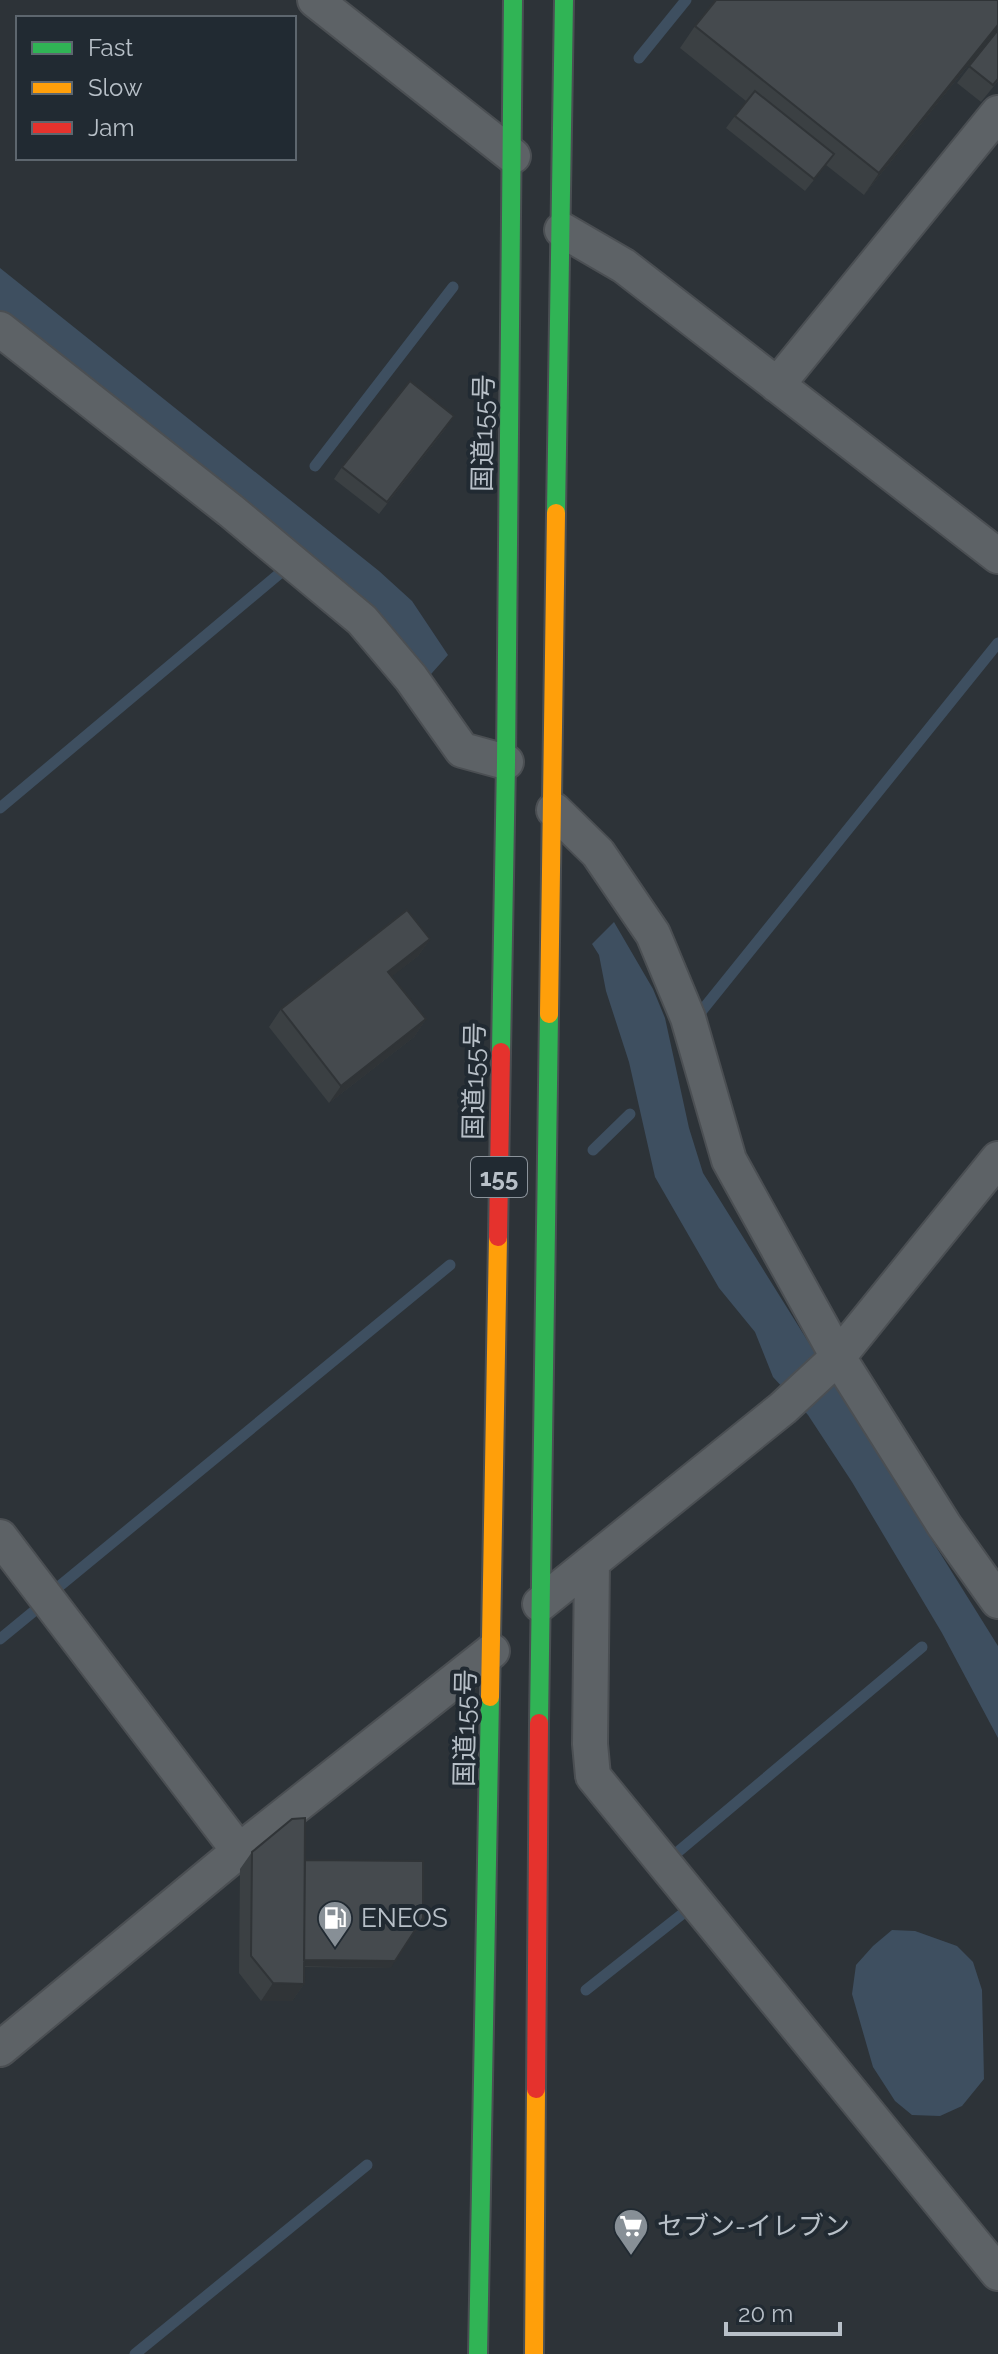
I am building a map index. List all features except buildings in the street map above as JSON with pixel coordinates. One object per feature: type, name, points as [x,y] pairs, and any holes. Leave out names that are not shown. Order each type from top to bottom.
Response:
[{"type":"highway","name":"国道155号","points":[[478,2354],[506,762],[513,0]]},
{"type":"highway","name":"155","points":[[534,2354],[540,1604],[564,0]]},
{"type":"street","points":[[315,0],[513,156]]},
{"type":"street","points":[[777,385],[998,113]]},
{"type":"street","points":[[562,230],[624,266],[998,556]]},
{"type":"street","points":[[0,329],[230,510],[362,620],[411,678],[462,750],[506,762]]},
{"type":"street","points":[[554,810],[598,853],[653,934],[688,1018],[729,1160],[838,1357],[944,1525],[998,1601]]},
{"type":"street","points":[[540,1604],[783,1408],[838,1357],[998,1159]]},
{"type":"street","points":[[0,1537],[239,1851]]},
{"type":"street","points":[[592,1562],[590,1744],[593,1776],[998,2273]]},
{"type":"street","points":[[0,2049],[239,1851],[492,1651]]},
{"type":"water","points":[[0,268],[379,571],[412,601],[448,655],[424,682],[0,313]]},
{"type":"water","points":[[614,922],[653,989],[665,1018],[689,1128],[703,1173],[998,1646],[998,1738],[942,1633],[852,1482],[808,1415],[773,1377],[755,1332],[719,1288],[655,1177],[629,1062],[606,991],[599,955],[592,944]]},
{"type":"water","points":[[892,1930],[915,1931],[957,1946],[973,1962],[982,1990],[984,2079],[962,2106],[940,2116],[912,2115],[895,2101],[873,2067],[852,1994],[856,1965]]},
{"type":"waterway","points":[[639,58],[686,0]]},
{"type":"waterway","points":[[315,466],[453,287]]},
{"type":"waterway","points":[[0,808],[279,574]]},
{"type":"waterway","points":[[700,1013],[998,643]]},
{"type":"waterway","points":[[593,1150],[630,1114]]},
{"type":"waterway","points":[[56,1589],[450,1265]]},
{"type":"waterway","points":[[0,1639],[39,1607]]},
{"type":"waterway","points":[[673,1856],[922,1647]]},
{"type":"waterway","points":[[586,1990],[686,1911],[680,1903]]},
{"type":"waterway","points":[[135,2354],[367,2165]]},
{"type":"traffic: fast","points":[[501,1052],[513,0]]},
{"type":"traffic: fast","points":[[556,513],[564,0]]},
{"type":"traffic: fast","points":[[539,1723],[549,1014]]},
{"type":"traffic: fast","points":[[478,2354],[490,1697]]},
{"type":"traffic: slow","points":[[549,1014],[556,513]]},
{"type":"traffic: slow","points":[[490,1697],[498,1237]]},
{"type":"traffic: slow","points":[[534,2354],[536,2089]]},
{"type":"traffic: jam","points":[[498,1237],[501,1052]]},
{"type":"traffic: jam","points":[[536,2089],[539,1723]]},
{"type":"place","name":"ENEOS","points":[[335,1949]]},
{"type":"place","name":"セブン-イレブン","points":[[631,2257]]}]
